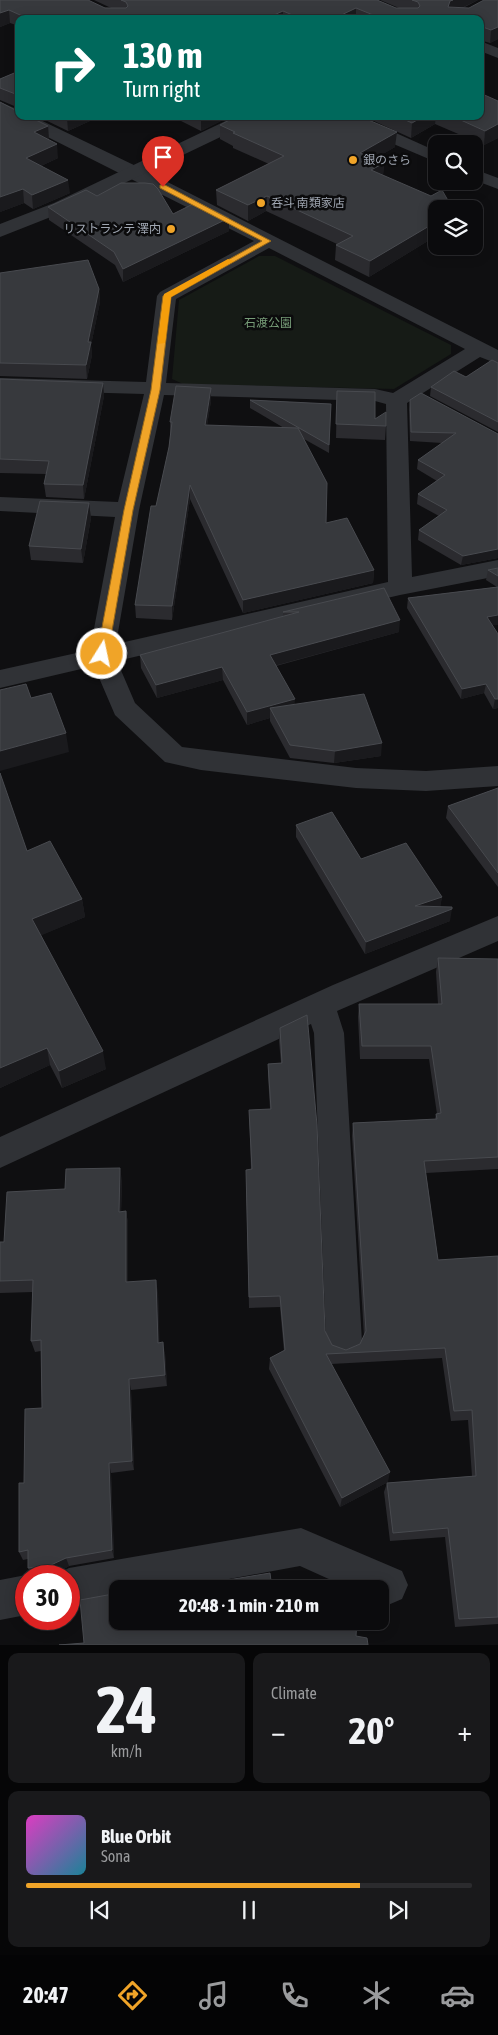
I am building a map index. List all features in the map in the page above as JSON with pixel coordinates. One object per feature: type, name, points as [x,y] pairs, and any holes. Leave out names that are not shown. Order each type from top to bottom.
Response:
[{"type":"street","points":[[484,48],[498,53]]},
{"type":"street","points":[[0,107],[15,114]]},
{"type":"street","points":[[0,122],[15,115]]},
{"type":"street","points":[[26,120],[132,171],[488,353]]},
{"type":"street","points":[[0,231],[60,207],[241,120]]},
{"type":"street","points":[[352,120],[428,153]]},
{"type":"street","points":[[483,178],[498,184]]},
{"type":"street","points":[[268,241],[167,296],[155,390],[128,510],[102,654],[124,708],[174,755],[201,760],[356,778],[426,781],[498,776]]},
{"type":"street","points":[[0,384],[375,395],[396,400],[488,353]]},
{"type":"street","points":[[396,400],[400,587]]},
{"type":"street","points":[[0,504],[128,510]]},
{"type":"street","points":[[0,678],[400,587],[498,568]]},
{"type":"street","points":[[0,1153],[320,1005],[498,928]]},
{"type":"street","points":[[320,1005],[330,1033],[344,1342]]},
{"type":"street","points":[[114,1580],[300,1547],[376,1580]]},
{"type":"street","points":[[80,1586],[109,1581]]},
{"type":"street","points":[[0,1600],[15,1597]]},
{"type":"green space","name":"石渡公園","points":[[259,256],[275,256],[451,345],[451,354],[394,389],[183,384],[172,379],[179,300]]},
{"type":"building","points":[[0,0],[88,0],[105,8],[126,8],[128,6],[126,2],[121,0],[377,0],[396,8],[418,8],[420,6],[418,2],[412,0],[453,0],[450,1],[448,7],[469,8],[484,0],[498,0],[498,27],[491,30],[484,27],[484,15],[373,15],[356,8],[341,15],[292,15],[283,11],[274,15],[20,15],[9,10],[0,13]]},
{"type":"building","points":[[15,73],[15,94],[0,88],[0,79]]},
{"type":"building","points":[[484,95],[498,101],[498,124],[485,131],[461,120],[484,120]]},
{"type":"building","points":[[0,102],[15,110],[15,120],[36,120],[48,126],[34,132],[57,144],[26,158],[68,180],[32,195],[23,189],[0,197]]},
{"type":"building","points":[[229,120],[368,120],[397,132],[360,153],[384,163],[371,170],[431,196],[442,190],[448,200],[428,200],[428,227],[370,261],[336,245],[353,236],[267,196],[248,205],[216,190],[284,156],[233,133],[235,132],[220,125]]},
{"type":"building","points":[[406,120],[417,120],[412,123]]},
{"type":"building","points":[[121,183],[153,184],[173,214],[197,202],[229,218],[123,269],[114,252],[48,207],[86,190],[97,196]]},
{"type":"building","points":[[88,260],[99,289],[88,342],[91,342],[86,365],[0,363],[0,273]]},
{"type":"building","points":[[492,360],[498,363],[498,422],[431,387],[454,371],[466,377]]},
{"type":"building","points":[[0,379],[103,383],[83,485],[44,484],[49,461],[0,459]]},
{"type":"building","points":[[176,386],[211,388],[205,425],[298,428],[327,483],[326,523],[347,518],[374,570],[243,600],[190,485],[172,606],[135,605],[151,506],[156,506],[169,447],[172,422],[170,422]]},
{"type":"building","points":[[337,391],[375,392],[375,419],[386,412],[386,426],[336,424]]},
{"type":"building","points":[[421,393],[498,434],[498,549],[463,556],[419,530],[447,510],[418,494],[445,475],[418,460],[456,433],[411,432],[410,400]]},
{"type":"building","points":[[250,400],[331,404],[329,445]]},
{"type":"building","points":[[40,501],[89,503],[81,549],[29,546]]},
{"type":"building","points":[[498,568],[498,576],[488,570]]},
{"type":"building","points":[[498,587],[498,615],[487,617],[498,634],[498,699],[495,699],[486,684],[462,689],[408,598]]},
{"type":"building","points":[[384,588],[400,620],[270,655],[295,699],[247,712],[222,667],[156,685],[140,655],[299,612],[283,612]]},
{"type":"building","points":[[26,684],[31,698],[51,693],[66,733],[0,751],[0,690]]},
{"type":"building","points":[[364,694],[382,743],[335,751],[290,745],[270,708]]},
{"type":"building","points":[[0,773],[27,851],[50,841],[82,899],[32,919],[103,1051],[59,1071],[47,1048],[0,1068]]},
{"type":"building","points":[[498,788],[498,873],[448,806]]},
{"type":"building","points":[[332,812],[361,859],[406,843],[442,897],[415,906],[452,907],[452,909],[366,942],[296,825]]},
{"type":"building","points":[[438,958],[498,959],[498,1157],[424,1161],[438,1260],[498,1256],[498,1617],[459,1619],[448,1528],[393,1533],[387,1483],[476,1476],[472,1410],[454,1411],[445,1348],[326,1354],[390,1472],[342,1498],[270,1358],[285,1350],[280,1296],[249,1297],[246,1170],[252,1169],[249,1110],[271,1109],[268,1064],[282,1063],[280,1028],[307,1015],[317,1125],[325,1331],[332,1345],[346,1350],[360,1344],[366,1331],[353,1123],[437,1119],[436,1114],[441,1113],[431,1046],[362,1046],[359,1004],[442,1004]]},
{"type":"building","points":[[120,1168],[119,1212],[126,1211],[126,1282],[156,1280],[158,1343],[163,1342],[165,1375],[129,1379],[132,1461],[109,1463],[112,1550],[66,1558],[51,1565],[28,1565],[28,1550],[19,1552],[19,1483],[24,1483],[25,1409],[42,1408],[41,1340],[31,1341],[33,1280],[0,1281],[0,1242],[4,1242],[7,1192],[65,1189],[66,1169]]},
{"type":"building","points":[[270,1573],[271,1580],[228,1580]]},
{"type":"building","points":[[109,1595],[109,1630],[356,1630],[356,1636],[367,1638],[368,1645],[59,1645],[84,1643],[80,1600]]},
{"type":"slow traffic","points":[[161,343],[167,296],[230,261]]},
{"type":"place","name":"銀のさら","points":[[353,160]]},
{"type":"place","name":"呑斗 南類家店","points":[[261,203]]},
{"type":"place","name":"リストランテ 澤内","points":[[171,229]]},
{"type":"route","points":[[102,654],[128,510],[155,390],[167,296],[268,241],[163,187]]}]
